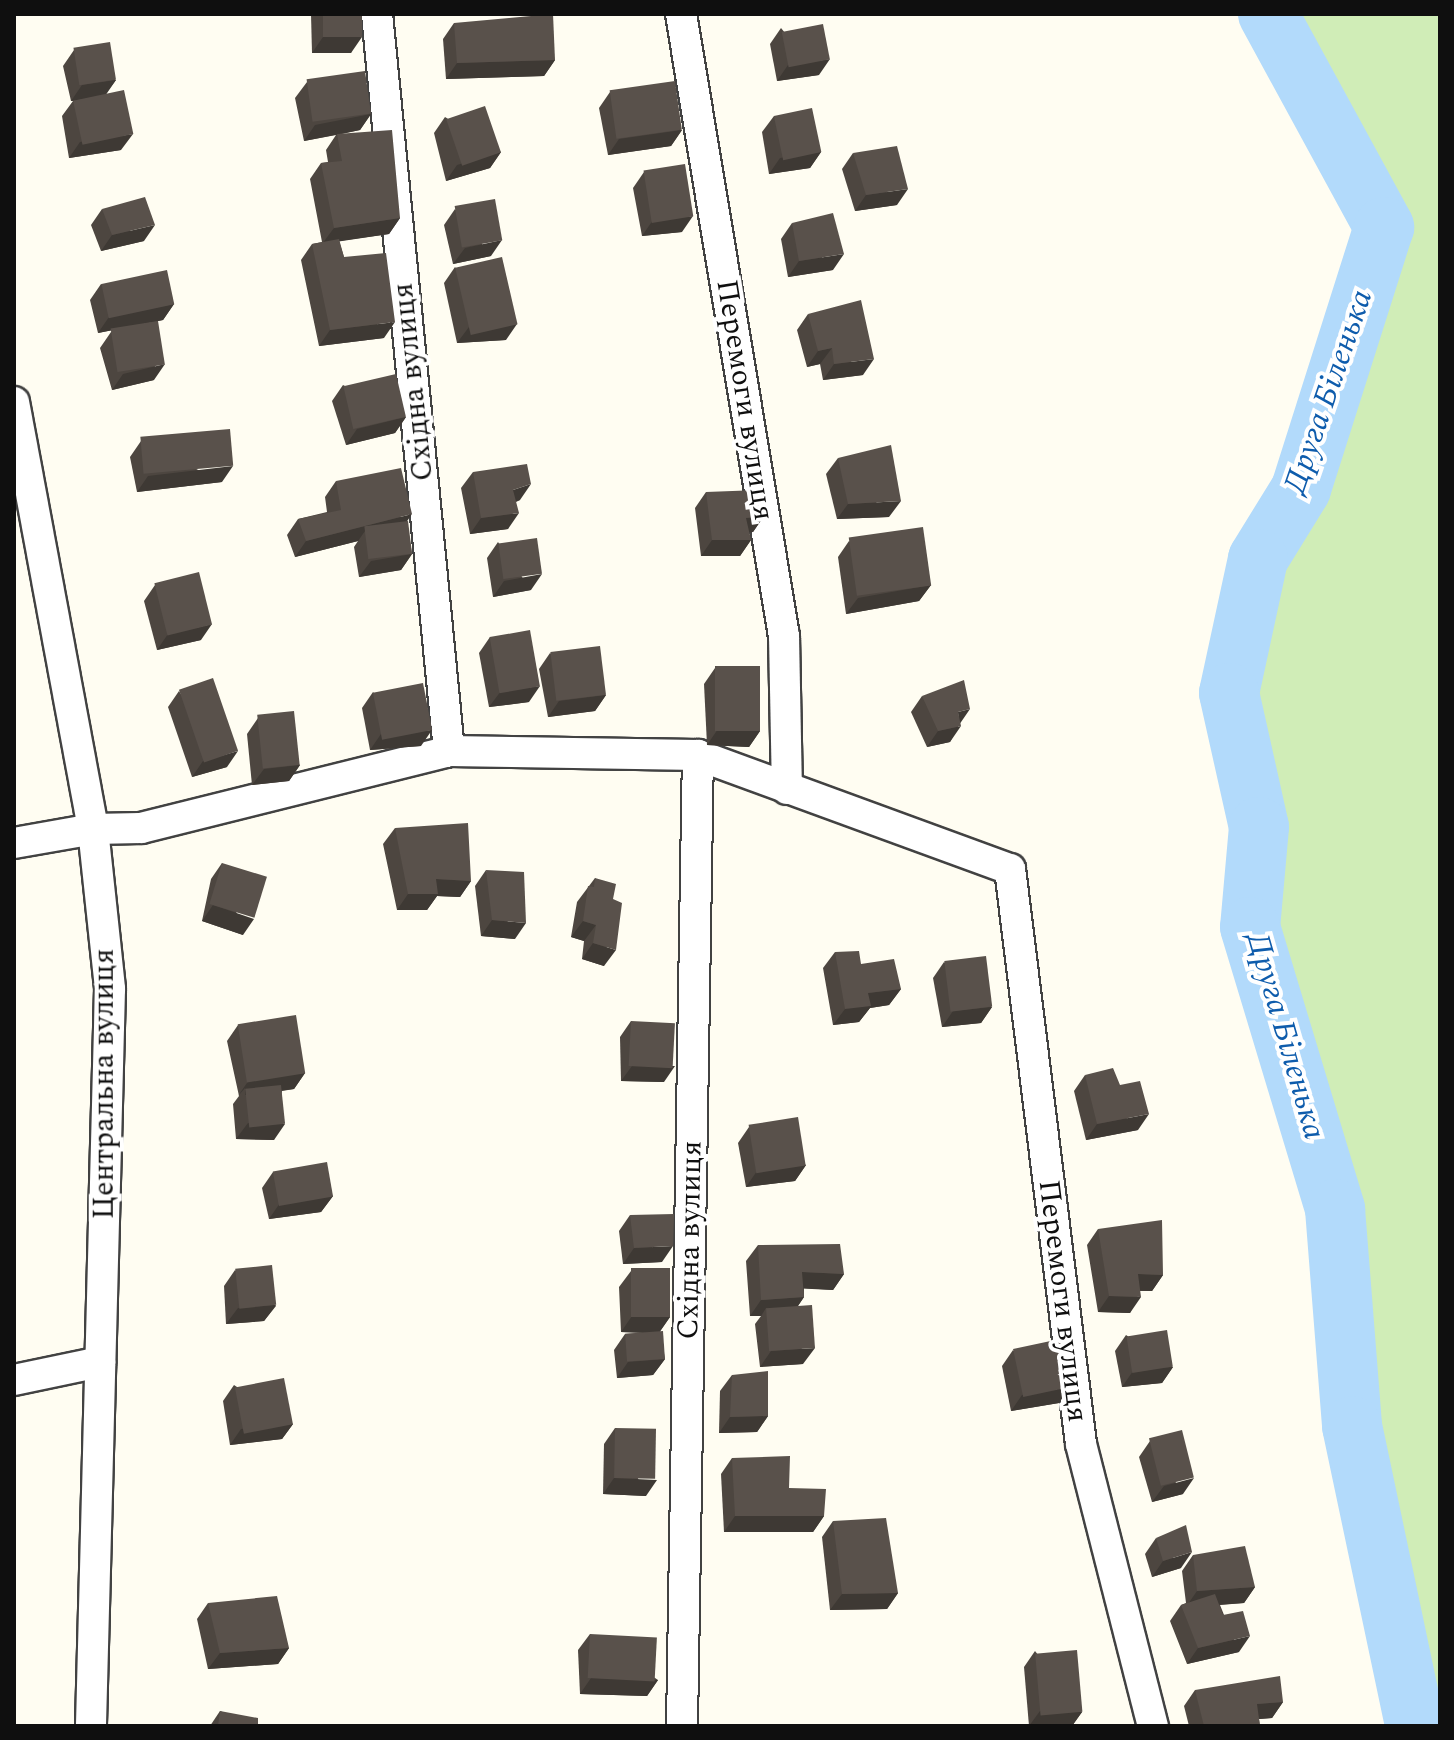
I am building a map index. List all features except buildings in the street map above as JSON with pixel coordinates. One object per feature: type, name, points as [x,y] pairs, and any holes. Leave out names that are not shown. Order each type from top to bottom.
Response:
[{"type":"street","name":"Східна вулиця","points":[[377,14],[449,751]]},
{"type":"street","name":"Перемоги вулиця","points":[[681,14],[784,636],[787,789],[1010,869],[1081,1444],[1153,1726]]},
{"type":"street","name":"Центральна вулиця","points":[[14,402],[93,829],[110,989],[91,1726]]},
{"type":"street","points":[[14,843],[93,829],[141,828],[449,751],[698,755],[787,789]]},
{"type":"street","name":"Східна вулиця","points":[[682,1726],[698,755]]},
{"type":"street","points":[[14,1380],[100,1362]]},
{"type":"green space","points":[[1268,14],[1440,14],[1440,1726],[1415,1726],[1352,1426],[1335,1209],[1250,927],[1259,827],[1229,693],[1258,559],[1301,489],[1384,227]]},
{"type":"waterway","name":"Друга Біленька","points":[[1268,14],[1384,227],[1301,489],[1258,559],[1229,693],[1259,827],[1250,927],[1335,1209],[1352,1426],[1415,1726]]}]
